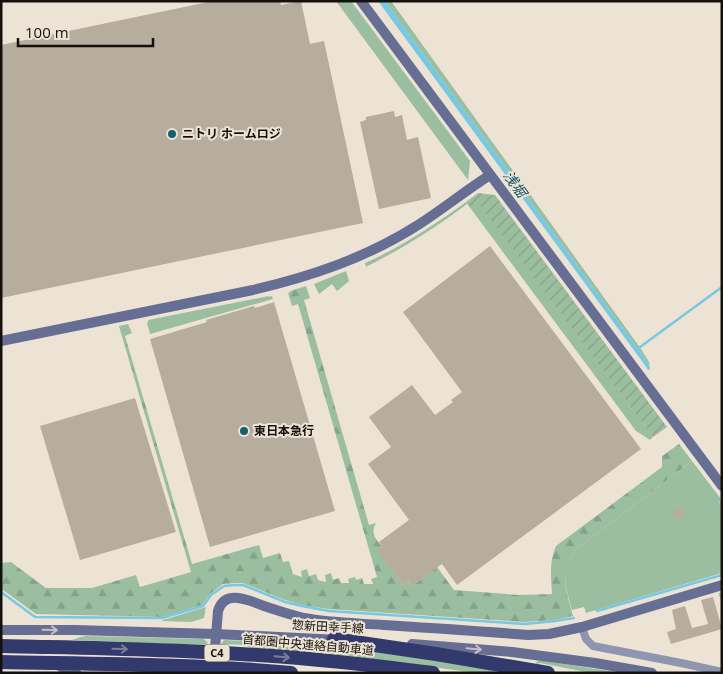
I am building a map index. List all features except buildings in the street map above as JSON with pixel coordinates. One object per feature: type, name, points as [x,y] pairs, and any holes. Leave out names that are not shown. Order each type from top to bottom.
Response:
[{"type":"highway","points":[[334,639],[548,673]]},
{"type":"highway","name":"首都圏中央連絡自動車道","points":[[1,646],[242,654],[328,661],[432,673]]},
{"type":"highway","name":"C4","points":[[1,662],[164,666],[266,670],[291,673]]},
{"type":"street","points":[[361,1],[722,486]]},
{"type":"street","points":[[1,341],[292,281],[365,254],[402,235],[490,175]]},
{"type":"street","points":[[213,673],[215,634],[219,607],[225,601],[240,598],[290,614],[324,621],[528,635],[549,634],[582,627],[722,586]]},
{"type":"street","points":[[582,627],[586,639],[593,646],[681,662],[722,672]]},
{"type":"street","name":"惣新田幸手線","points":[[1,630],[75,630],[334,639],[512,652],[652,673]]},
{"type":"street","points":[[75,630],[57,644],[54,656],[58,666],[76,673]]},
{"type":"green space","points":[[336,1],[351,1],[470,161],[468,180]]},
{"type":"green space","points":[[385,1],[391,1],[641,349],[649,362],[650,369],[648,363]]},
{"type":"green space","points":[[478,193],[495,195],[667,427],[653,437],[479,204],[471,209],[466,202]]},
{"type":"green space","points":[[466,202],[467,204],[430,230],[366,267],[365,263],[417,235]]},
{"type":"green space","points":[[479,203],[653,437],[650,440],[636,431],[471,209]]},
{"type":"green space","points":[[346,271],[349,281],[337,291],[332,284],[319,294],[314,284]]},
{"type":"green space","points":[[306,286],[310,298],[304,300],[369,525],[376,523],[374,533],[382,547],[378,551],[403,585],[408,581],[412,586],[437,567],[454,590],[519,595],[552,594],[551,564],[556,546],[662,467],[662,456],[679,444],[692,461],[575,550],[565,575],[566,590],[573,616],[554,620],[525,622],[328,609],[285,600],[243,583],[223,584],[210,594],[202,605],[162,617],[36,614],[1,590],[1,563],[11,562],[46,588],[92,588],[136,575],[140,587],[191,572],[119,326],[128,324],[132,333],[125,336],[192,564],[259,545],[263,558],[280,553],[283,562],[289,561],[293,574],[302,577],[301,571],[307,569],[309,576],[316,574],[318,580],[326,582],[325,575],[331,573],[333,580],[339,578],[341,583],[349,583],[348,579],[355,577],[356,580],[362,578],[364,584],[373,584],[371,579],[377,577],[298,304],[292,306],[288,293]]},
{"type":"green space","points":[[272,296],[273,299],[150,334],[147,323],[148,320]]},
{"type":"green space","points":[[692,461],[721,499],[718,501],[722,507],[722,573],[586,613],[584,607],[572,610],[565,580],[567,566],[575,550]]},
{"type":"green space","points":[[206,607],[204,618],[191,622],[162,621],[163,620]]},
{"type":"green space","points":[[86,636],[204,639],[208,645],[72,640]]},
{"type":"green space","points":[[224,640],[350,646],[523,673],[477,673],[334,654],[221,644]]},
{"type":"green space","points":[[537,661],[623,673],[591,673],[540,663],[536,664]]},
{"type":"water","name":"浅堀","points":[[378,1],[385,1],[648,363],[650,369],[648,370]]},
{"type":"waterway","points":[[636,350],[722,287]]},
{"type":"waterway","points":[[719,500],[722,504]]},
{"type":"waterway","points":[[597,611],[722,575]]},
{"type":"waterway","points":[[1,592],[35,617],[162,618],[203,606],[211,595],[224,586],[243,585],[285,602],[329,611],[525,624],[574,618]]},
{"type":"waterway","points":[[720,594],[722,600]]},
{"type":"place","name":"ニトリ ホームロジ","points":[[172,134]]},
{"type":"place","name":"東日本急行","points":[[244,431]]}]
